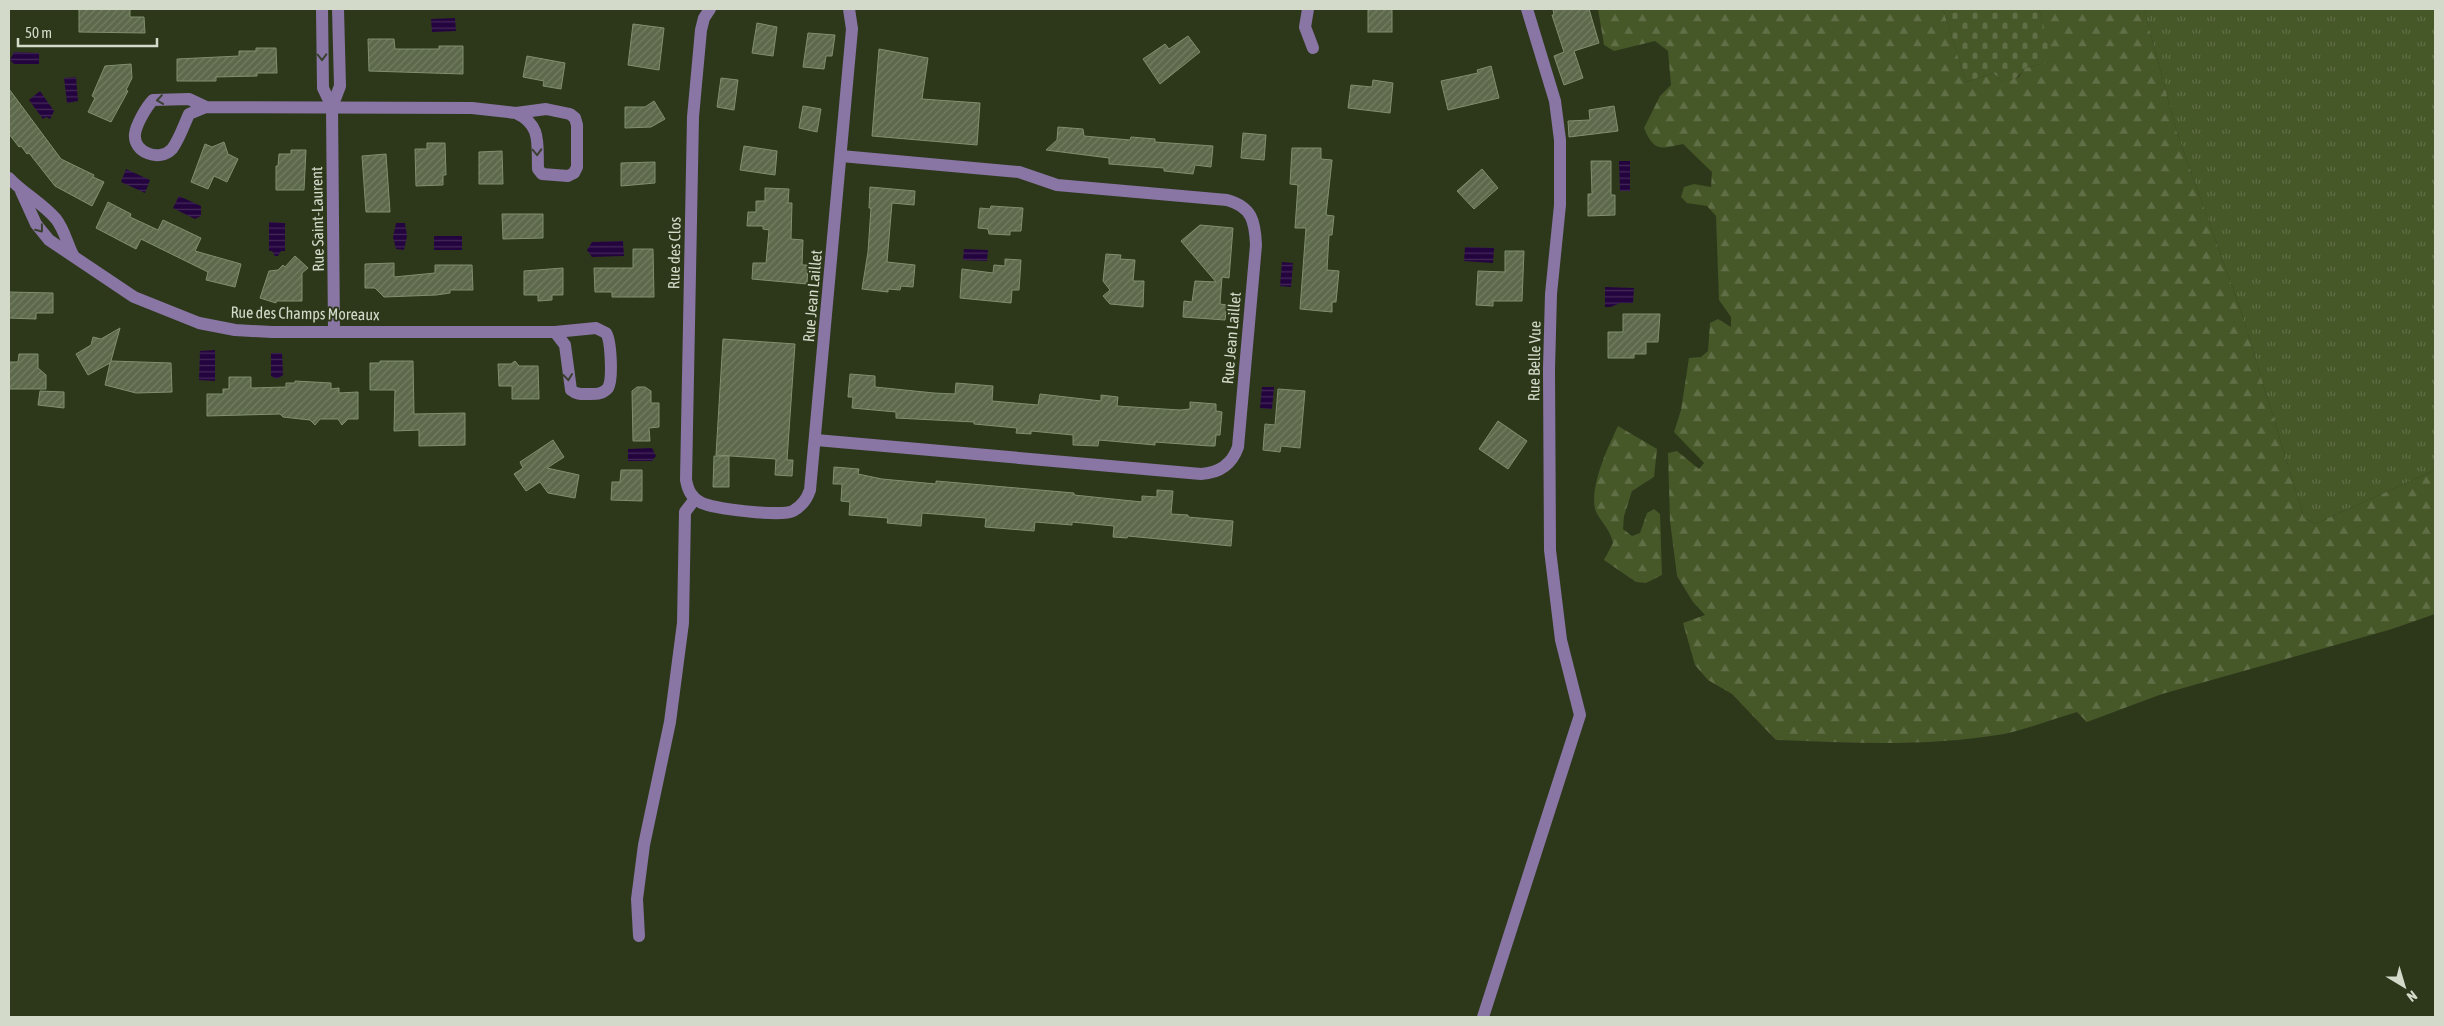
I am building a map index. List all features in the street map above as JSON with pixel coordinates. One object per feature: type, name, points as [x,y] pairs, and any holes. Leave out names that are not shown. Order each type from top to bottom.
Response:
[{"type":"street","name":"Rue Saint-Laurent","points":[[322,9],[323,88],[332,107]]},
{"type":"street","name":"Rue Saint-Laurent","points":[[334,331],[332,107],[340,86],[338,9]]},
{"type":"street","name":"Rue des Clos","points":[[695,499],[687,488],[686,480],[693,117],[701,30],[704,18],[710,9]]},
{"type":"street","name":"Rue Jean Laillet","points":[[695,499],[708,506],[779,513],[792,512],[802,504],[810,490],[852,29],[849,9]]},
{"type":"street","points":[[1308,9],[1305,26],[1313,48]]},
{"type":"street","name":"Rue Belle Vue","points":[[1483,1017],[1580,715],[1561,640],[1550,550],[1549,369],[1551,294],[1560,205],[1560,140],[1555,101],[1527,9]]},
{"type":"street","points":[[206,107],[189,99],[153,100],[135,133],[136,143],[148,154],[155,156],[168,152],[173,148],[189,114],[206,107],[472,108],[516,112],[546,109],[570,114],[575,118],[577,125],[577,166],[574,173],[568,176],[542,174],[538,168],[535,128],[524,116],[516,112]]},
{"type":"street","name":"Rue Jean Laillet","points":[[816,440],[1201,474],[1216,472],[1234,456],[1238,447],[1256,245],[1256,231],[1248,210],[1239,203],[1227,200],[1057,185],[1019,172],[841,156]]},
{"type":"street","name":"Rue des Champs Moreaux","points":[[9,178],[21,191],[41,205],[56,219],[73,255]]},
{"type":"street","name":"Rue des Champs Moreaux","points":[[21,191],[36,224],[43,233],[106,280],[134,297],[190,320],[216,327],[253,332],[555,332],[596,328],[606,333],[610,342],[610,382],[605,390],[599,393],[579,394],[571,390],[565,345],[555,332]]},
{"type":"street","points":[[639,936],[637,899],[644,845],[670,722],[683,623],[685,512],[695,499]]},
{"type":"green space","points":[[1598,9],[1943,9],[1966,82],[1993,73],[2003,82],[2019,77],[2025,68],[2052,61],[2039,9],[2144,9],[2177,133],[2240,308],[2304,518],[2315,524],[2435,470],[2435,614],[2392,629],[2162,694],[2087,722],[2077,712],[2004,734],[1947,741],[1890,743],[1776,740],[1732,694],[1708,680],[1695,665],[1683,623],[1705,615],[1693,602],[1677,576],[1670,521],[1668,453],[1677,451],[1699,469],[1704,463],[1674,432],[1681,410],[1689,358],[1701,357],[1708,351],[1710,323],[1718,319],[1731,327],[1731,317],[1719,300],[1716,216],[1707,206],[1687,203],[1681,197],[1684,187],[1694,184],[1711,187],[1712,172],[1683,144],[1669,147],[1655,145],[1644,128],[1660,96],[1671,85],[1668,51],[1655,41],[1614,51],[1604,45]]},
{"type":"green space","points":[[1943,9],[2039,9],[2053,61],[2025,68],[2016,78],[2003,82],[1993,73],[1966,82]]},
{"type":"green space","points":[[2144,9],[2435,9],[2435,470],[2315,524],[2304,518],[2240,308],[2177,133]]},
{"type":"green space","points":[[1618,426],[1657,449],[1654,477],[1632,491],[1624,516],[1623,529],[1632,536],[1640,533],[1647,513],[1654,509],[1660,514],[1662,575],[1646,583],[1636,582],[1604,560],[1613,543],[1595,509],[1595,489],[1609,444]]},
{"type":"shaded area","points":[[455,18],[456,31],[432,32],[431,19]]},
{"type":"shaded area","points":[[14,52],[39,53],[39,64],[14,64],[10,60]]},
{"type":"shaded area","points":[[76,77],[78,101],[67,103],[64,78]]},
{"type":"shaded area","points":[[40,91],[54,111],[50,119],[46,117],[43,119],[29,100]]},
{"type":"shaded area","points":[[1619,161],[1630,161],[1630,191],[1620,191]]},
{"type":"shaded area","points":[[126,169],[150,180],[145,193],[121,182]]},
{"type":"shaded area","points":[[179,196],[201,206],[201,216],[195,219],[173,208]]},
{"type":"shaded area","points":[[269,222],[285,223],[285,251],[281,251],[278,256],[269,251]]},
{"type":"shaded area","points":[[396,223],[405,223],[407,236],[404,250],[396,249],[393,237]]},
{"type":"shaded area","points":[[434,236],[462,236],[462,250],[434,250]]},
{"type":"shaded area","points":[[623,241],[624,256],[592,257],[587,250],[592,242]]},
{"type":"shaded area","points":[[1465,247],[1494,248],[1493,263],[1464,261]]},
{"type":"shaded area","points":[[964,249],[988,250],[987,261],[963,260]]},
{"type":"shaded area","points":[[1282,262],[1293,263],[1291,287],[1280,286]]},
{"type":"shaded area","points":[[1605,287],[1634,288],[1633,303],[1620,303],[1611,307],[1605,307]]},
{"type":"shaded area","points":[[215,350],[215,381],[199,380],[200,351]]},
{"type":"shaded area","points":[[271,353],[282,353],[283,375],[277,379],[271,376]]},
{"type":"shaded area","points":[[1262,387],[1274,387],[1272,409],[1260,408]]},
{"type":"shaded area","points":[[652,448],[656,456],[652,461],[628,461],[628,449]]},
{"type":"building","points":[[79,9],[130,9],[130,17],[144,17],[145,33],[79,32]]},
{"type":"building","points":[[1368,9],[1392,9],[1392,32],[1368,32]]},
{"type":"building","points":[[1553,9],[1589,9],[1599,43],[1574,51],[1583,78],[1564,85],[1554,56],[1564,52],[1552,15],[1554,15]]},
{"type":"building","points":[[757,23],[777,27],[773,56],[752,53]]},
{"type":"building","points":[[633,24],[664,28],[659,70],[628,65]]},
{"type":"building","points":[[808,33],[835,35],[832,56],[826,56],[824,69],[803,67]]},
{"type":"building","points":[[1188,36],[1200,52],[1160,84],[1143,59],[1165,44],[1169,49]]},
{"type":"building","points":[[368,39],[394,39],[395,49],[439,49],[439,46],[463,46],[463,74],[369,71]]},
{"type":"building","points":[[256,48],[276,48],[277,73],[257,73],[257,76],[216,77],[216,81],[177,81],[177,59],[239,56],[239,51],[256,51]]},
{"type":"building","points":[[879,49],[928,58],[922,99],[980,103],[977,145],[872,136]]},
{"type":"building","points":[[527,56],[565,63],[561,89],[543,86],[544,81],[523,77]]},
{"type":"building","points":[[131,64],[132,78],[126,90],[128,91],[111,122],[88,112],[95,98],[92,96],[105,66]]},
{"type":"building","points":[[1491,66],[1499,98],[1448,110],[1441,81],[1478,73],[1477,70]]},
{"type":"building","points":[[721,78],[738,80],[734,110],[717,107]]},
{"type":"building","points":[[1373,80],[1393,83],[1390,113],[1348,108],[1351,85],[1372,87]]},
{"type":"building","points":[[9,89],[61,159],[104,182],[92,206],[55,186],[29,153],[27,154],[21,146],[19,147],[9,134]]},
{"type":"building","points":[[654,101],[665,119],[651,127],[625,128],[625,107],[645,107]]},
{"type":"building","points":[[803,106],[821,109],[817,132],[799,128]]},
{"type":"building","points":[[1614,106],[1618,131],[1569,137],[1568,121],[1590,120],[1589,110]]},
{"type":"building","points":[[1058,127],[1083,129],[1084,136],[1130,140],[1131,137],[1155,139],[1155,142],[1213,146],[1211,167],[1195,165],[1193,174],[1164,171],[1164,168],[1109,164],[1109,158],[1046,150],[1057,140]]},
{"type":"building","points":[[1243,133],[1266,135],[1264,160],[1241,158]]},
{"type":"building","points":[[224,142],[228,154],[238,159],[227,182],[214,176],[208,189],[191,182],[205,144],[212,147]]},
{"type":"building","points":[[427,143],[445,143],[446,175],[443,175],[443,185],[416,186],[415,149],[427,149]]},
{"type":"building","points":[[744,146],[777,151],[775,175],[740,170]]},
{"type":"building","points":[[1292,148],[1321,148],[1321,159],[1332,160],[1326,215],[1334,216],[1332,235],[1329,235],[1327,270],[1339,271],[1336,302],[1332,302],[1332,312],[1300,309],[1306,228],[1295,228],[1298,185],[1290,184]]},
{"type":"building","points":[[291,150],[306,150],[304,190],[276,190],[276,166],[278,166],[279,154],[291,154]]},
{"type":"building","points":[[502,151],[503,184],[479,184],[479,152]]},
{"type":"building","points":[[386,154],[390,212],[366,212],[362,156]]},
{"type":"building","points":[[1591,161],[1611,161],[1611,195],[1615,195],[1615,215],[1588,216],[1588,194],[1592,194]]},
{"type":"building","points":[[655,162],[655,183],[621,186],[621,163]]},
{"type":"building","points":[[1482,169],[1498,188],[1474,209],[1457,191]]},
{"type":"building","points":[[870,187],[915,191],[914,205],[892,203],[887,262],[915,265],[913,287],[901,286],[900,290],[888,289],[888,292],[862,289],[868,252],[871,208],[869,208]]},
{"type":"building","points":[[765,188],[789,189],[788,203],[792,203],[791,239],[803,240],[802,265],[808,265],[807,284],[752,279],[753,263],[766,263],[769,230],[763,229],[763,226],[747,226],[748,212],[756,212],[756,201],[765,201]]},
{"type":"building","points":[[108,202],[131,214],[130,217],[158,230],[163,220],[201,238],[195,251],[241,264],[235,287],[206,280],[208,272],[141,239],[136,249],[96,228]]},
{"type":"building","points":[[991,206],[1023,208],[1021,231],[1010,231],[1010,235],[989,234],[988,229],[978,228],[980,208],[990,209]]},
{"type":"building","points":[[502,214],[543,214],[543,238],[503,239]]},
{"type":"building","points":[[1200,225],[1233,228],[1229,278],[1222,277],[1220,304],[1227,305],[1225,320],[1183,317],[1184,301],[1192,302],[1195,281],[1216,282],[1181,241]]},
{"type":"building","points":[[633,249],[653,249],[654,297],[612,297],[612,292],[595,292],[594,268],[633,268]]},
{"type":"building","points":[[1505,251],[1524,251],[1522,301],[1493,301],[1493,306],[1476,305],[1478,271],[1505,272]]},
{"type":"building","points":[[1106,254],[1121,255],[1120,259],[1135,260],[1133,281],[1144,281],[1143,307],[1110,304],[1103,296],[1110,290],[1103,281]]},
{"type":"building","points":[[295,256],[308,268],[302,273],[302,301],[276,301],[276,303],[260,298],[269,271],[278,270],[283,265],[285,267]]},
{"type":"building","points":[[1005,259],[1021,260],[1019,290],[1012,290],[1011,303],[960,298],[962,269],[993,273],[994,265],[1005,266]]},
{"type":"building","points":[[394,263],[394,277],[435,273],[435,265],[472,265],[473,290],[450,290],[450,293],[436,295],[384,297],[375,288],[365,288],[365,264]]},
{"type":"building","points":[[563,268],[563,295],[552,295],[552,300],[538,301],[538,295],[524,295],[524,271]]},
{"type":"building","points":[[9,292],[53,293],[53,313],[36,313],[36,319],[9,318]]},
{"type":"building","points":[[1623,314],[1660,314],[1658,342],[1646,342],[1646,354],[1634,354],[1634,358],[1608,358],[1608,332],[1623,332]]},
{"type":"building","points":[[120,328],[111,361],[171,363],[172,392],[136,393],[105,385],[110,363],[88,375],[76,354],[91,345],[93,337],[101,339]]},
{"type":"building","points":[[723,339],[795,344],[787,460],[793,460],[792,476],[775,475],[776,459],[716,455]]},
{"type":"building","points":[[19,354],[38,354],[38,368],[46,375],[46,389],[9,389],[9,362],[18,362]]},
{"type":"building","points":[[380,361],[413,361],[414,414],[465,413],[465,445],[419,446],[419,430],[394,431],[395,390],[370,390],[370,363],[380,363]]},
{"type":"building","points":[[515,361],[519,366],[538,366],[539,399],[512,399],[512,386],[499,386],[498,364],[511,364]]},
{"type":"building","points":[[850,374],[875,376],[875,387],[934,393],[955,394],[956,383],[993,386],[992,401],[1038,405],[1040,394],[1101,401],[1101,395],[1118,397],[1117,406],[1180,410],[1190,409],[1190,402],[1216,404],[1216,411],[1222,412],[1220,435],[1216,435],[1215,446],[1155,442],[1155,445],[1099,440],[1098,446],[1073,445],[1073,435],[1031,431],[1031,434],[1016,433],[1017,428],[974,424],[974,422],[896,418],[896,412],[852,408],[853,397],[848,397]]},
{"type":"building","points":[[229,377],[251,377],[251,388],[286,387],[286,383],[295,383],[295,381],[331,383],[331,389],[339,388],[339,393],[358,392],[358,419],[348,419],[342,425],[338,419],[320,419],[315,425],[310,420],[283,417],[280,414],[207,416],[207,394],[223,394],[223,389],[229,389]]},
{"type":"building","points":[[637,387],[645,387],[651,391],[651,403],[659,403],[659,427],[649,428],[650,441],[633,441],[632,391]]},
{"type":"building","points":[[1278,389],[1305,391],[1300,448],[1281,446],[1280,452],[1263,450],[1265,424],[1275,425]]},
{"type":"building","points":[[40,391],[64,392],[64,408],[38,405]]},
{"type":"building","points":[[1498,421],[1527,441],[1508,469],[1479,449]]},
{"type":"building","points":[[553,440],[564,457],[547,468],[579,475],[575,498],[548,493],[540,482],[526,491],[514,474],[523,468],[520,462]]},
{"type":"building","points":[[714,456],[729,456],[729,487],[713,487]]},
{"type":"building","points":[[834,467],[859,469],[858,474],[882,479],[936,484],[936,481],[1074,493],[1074,495],[1142,502],[1142,496],[1157,497],[1157,490],[1173,491],[1171,514],[1233,521],[1231,546],[1128,536],[1127,538],[1113,537],[1114,526],[1072,522],[1072,525],[1035,522],[1034,531],[985,527],[986,518],[922,513],[921,526],[887,523],[888,518],[849,515],[850,502],[841,501],[842,484],[833,484]]},
{"type":"building","points":[[621,470],[642,470],[642,501],[611,500],[612,482],[620,482]]}]
